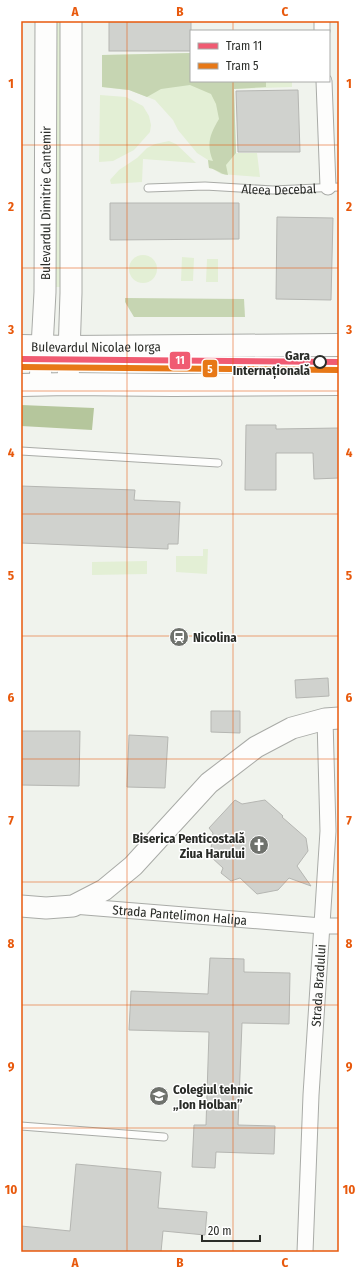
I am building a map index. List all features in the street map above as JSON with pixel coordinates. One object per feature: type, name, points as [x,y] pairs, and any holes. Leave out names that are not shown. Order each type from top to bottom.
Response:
[{"type":"main road","name":"Bulevardul Dimitrie Cantemir","points":[[31,384],[32,346],[45,292],[46,21]]},
{"type":"main road","name":"Bulevardul Dimitrie Cantemir","points":[[68,384],[70,347],[71,21]]},
{"type":"main road","name":"Bulevardul Nicolae Iorga","points":[[32,346],[339,345]]},
{"type":"main road","points":[[31,384],[339,384]]},
{"type":"main road","name":"Strada Bradului","points":[[73,906],[104,890],[133,866],[209,783],[256,747],[292,728],[332,718]]},
{"type":"main road","name":"Strada Pantelimon Halipa","points":[[21,906],[46,908],[73,906]]},
{"type":"street","name":"Aleea Decebal","points":[[324,82],[334,187]]},
{"type":"street","name":"Strada Bradului","points":[[305,1252],[311,1095],[328,831],[332,718]]},
{"type":"street","name":"Strada Pantelimon Halipa","points":[[73,906],[322,926],[339,926]]},
{"type":"lane","name":"Aleea Decebal","points":[[148,188],[205,186],[273,190],[334,187]]},
{"type":"lane","points":[[21,451],[218,463]]},
{"type":"lane","points":[[21,1126],[164,1137]]},
{"type":"shaded area","points":[[53,21],[61,21],[61,287],[54,287]]},
{"type":"shaded area","points":[[190,53],[190,82],[292,82],[292,87],[234,89],[236,153],[257,153],[260,177],[221,174],[209,168],[208,160],[197,153],[178,130],[173,120],[155,100],[129,90],[102,87],[102,55]]},
{"type":"shaded area","points":[[190,53],[190,82],[266,82],[266,87],[234,89],[236,153],[226,165],[228,175],[209,168],[208,160],[213,161],[209,144],[211,134],[219,119],[216,104],[211,94],[190,85],[161,89],[147,97],[129,90],[102,87],[102,55]]},
{"type":"shaded area","points":[[100,95],[126,97],[143,106],[149,116],[151,125],[150,132],[134,150],[113,161],[99,162]]},
{"type":"shaded area","points":[[169,141],[176,144],[196,163],[143,159],[142,182],[111,184],[110,180],[119,170],[137,158],[147,148],[155,144]]},
{"type":"shaded area","points":[[143,255],[153,259],[157,269],[153,279],[143,283],[133,279],[129,269],[133,259]]},
{"type":"shaded area","points":[[182,257],[194,258],[193,281],[181,281]]},
{"type":"shaded area","points":[[207,259],[218,259],[218,282],[206,282]]},
{"type":"shaded area","points":[[125,298],[244,299],[245,317],[134,317],[125,302]]},
{"type":"shaded area","points":[[21,405],[94,408],[92,430],[21,426]]},
{"type":"shaded area","points":[[203,549],[208,549],[207,574],[176,572],[176,556],[203,556]]},
{"type":"shaded area","points":[[147,561],[147,574],[92,575],[92,562]]},
{"type":"building","points":[[109,21],[191,21],[190,51],[109,51]]},
{"type":"building","points":[[298,90],[300,152],[238,152],[236,91]]},
{"type":"building","points":[[110,203],[239,203],[239,239],[110,240]]},
{"type":"building","points":[[277,217],[333,218],[331,300],[276,299]]},
{"type":"building","points":[[246,425],[276,425],[276,429],[339,428],[339,478],[314,479],[313,453],[276,453],[276,490],[245,490]]},
{"type":"building","points":[[21,486],[135,490],[134,500],[180,502],[178,544],[168,544],[168,549],[21,543]]},
{"type":"building","points":[[328,678],[329,696],[296,698],[295,680]]},
{"type":"building","points":[[211,711],[240,711],[240,733],[211,732]]},
{"type":"building","points":[[21,731],[80,731],[79,786],[21,785]]},
{"type":"building","points":[[129,735],[168,737],[165,788],[127,787]]},
{"type":"building","name":"Biserica Penticostală Ziua Harului","points":[[235,800],[242,804],[265,800],[306,838],[308,851],[297,866],[311,886],[289,878],[278,890],[257,894],[240,878],[231,881],[221,873],[223,868],[210,856],[213,833],[209,828]]},
{"type":"building","points":[[210,958],[244,959],[244,972],[290,973],[289,1024],[242,1023],[238,1125],[275,1126],[274,1154],[216,1152],[215,1168],[192,1167],[194,1125],[206,1125],[209,1032],[129,1030],[131,991],[208,994]]},
{"type":"building","points":[[76,1164],[161,1172],[158,1208],[207,1212],[205,1235],[163,1231],[161,1252],[21,1252],[21,1226],[70,1231]]},
{"type":"tram line","name":"11","points":[[21,359],[339,362]]},
{"type":"tram line","name":"5","points":[[21,367],[339,370]]},
{"type":"place","name":"Gara Internațională","points":[[320,362]]},
{"type":"place","name":"Nicolina","points":[[179,637]]},
{"type":"place","name":"Biserica Penticostală Ziua Harului","points":[[259,845]]},
{"type":"place","name":"Colegiul tehnic „Ion Holban”","points":[[159,1096]]}]
